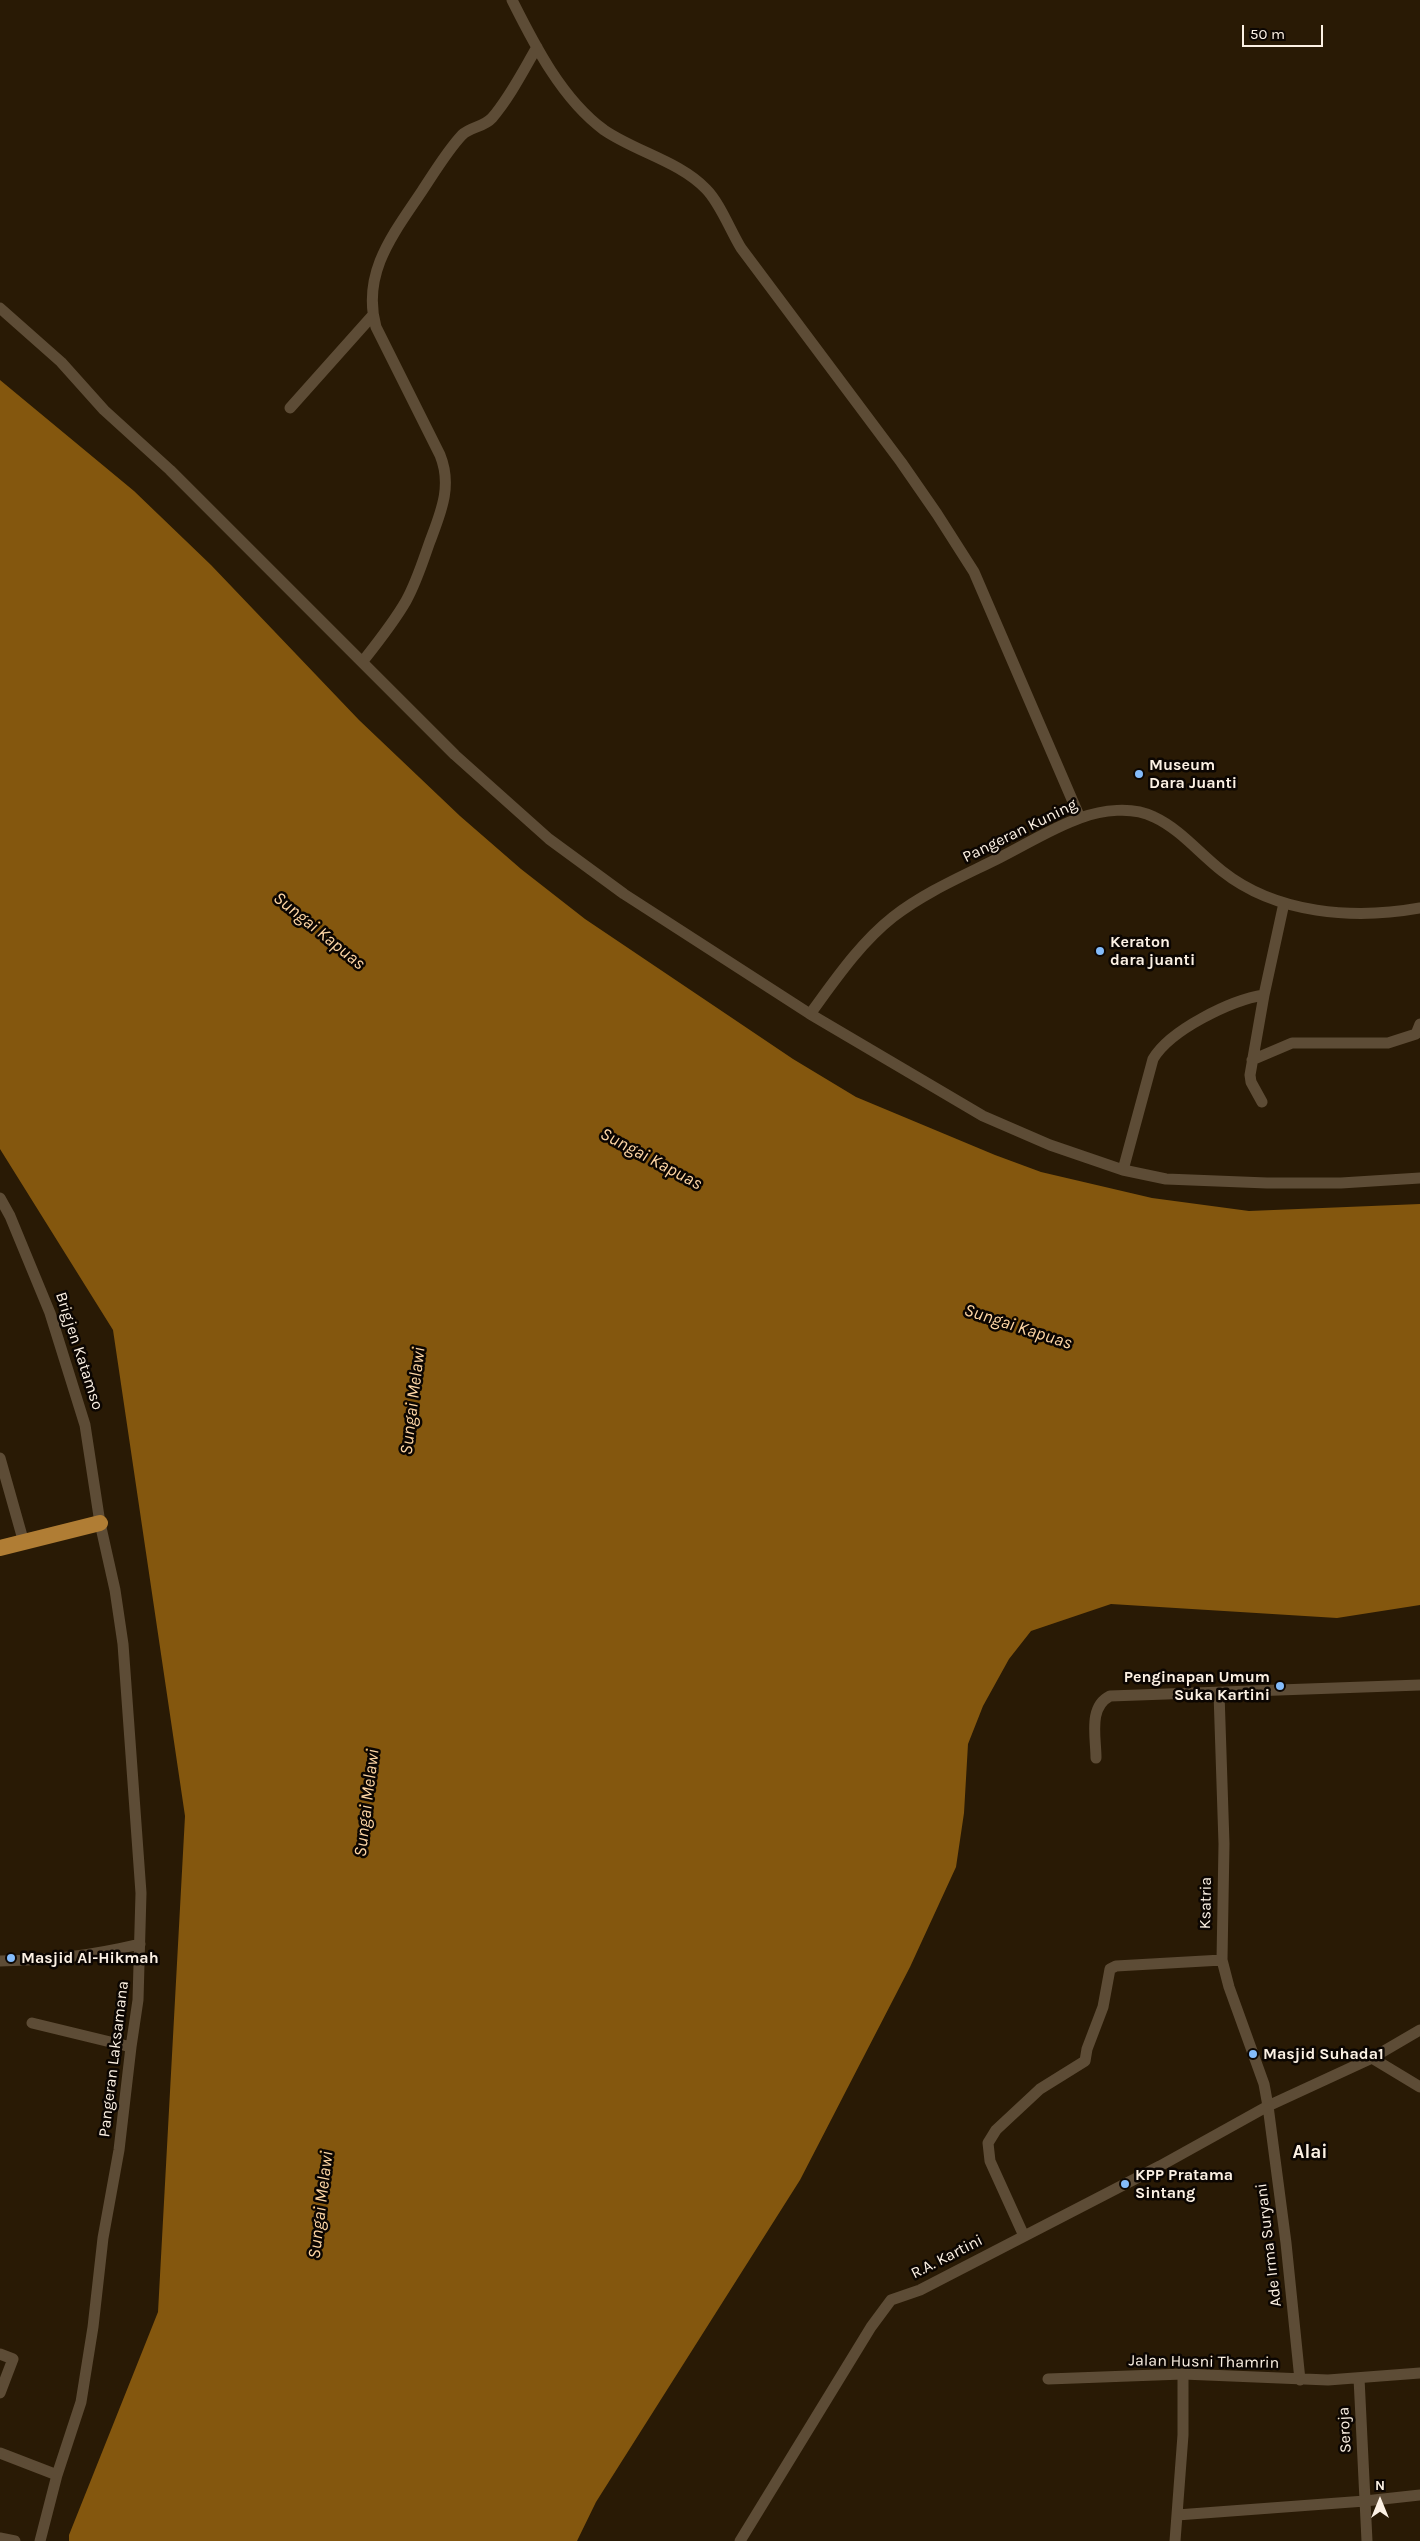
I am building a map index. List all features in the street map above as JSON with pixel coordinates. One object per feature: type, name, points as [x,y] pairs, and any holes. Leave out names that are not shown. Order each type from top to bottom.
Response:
[{"type":"highway","points":[[0,1548],[100,1522]]},
{"type":"street","points":[[512,0],[537,48],[564,89],[596,123],[621,139],[687,174],[707,190],[716,201],[740,248],[901,462],[966,559],[1010,651],[1080,818]]},
{"type":"street","points":[[363,661],[405,603],[418,575],[440,516],[447,486],[446,468],[384,344],[372,315],[374,283],[382,252],[429,181],[463,135],[490,120],[508,97],[537,48]]},
{"type":"street","points":[[0,308],[61,362],[104,410],[170,470],[474,773],[577,862],[810,1014],[983,1116],[1050,1145],[1123,1170],[1166,1179],[1268,1183],[1341,1183],[1420,1178]]},
{"type":"street","points":[[290,408],[372,315]]},
{"type":"street","name":"Pangeran Kuning","points":[[810,1014],[853,958],[893,917],[922,898],[1080,818],[1123,811],[1137,811],[1154,816],[1185,838],[1223,872],[1260,894],[1284,902],[1326,912],[1353,913],[1420,908]]},
{"type":"street","points":[[1262,1102],[1251,1082],[1252,1060],[1284,902]]},
{"type":"street","points":[[1123,1170],[1156,1053],[1184,1030],[1199,1021],[1230,1005],[1264,995]]},
{"type":"street","points":[[1252,1060],[1292,1043],[1388,1043],[1416,1034],[1420,1024]]},
{"type":"street","name":"Brigjen Katamso","points":[[0,1198],[35,1272],[63,1350],[85,1424],[100,1522]]},
{"type":"street","points":[[0,1458],[24,1543]]},
{"type":"street","name":"Pangeran Laksamana","points":[[40,2541],[57,2475],[82,2392],[93,2327],[103,2238],[119,2150],[130,2046],[138,2000],[141,1893],[123,1644],[100,1522]]},
{"type":"street","points":[[1096,1758],[1096,1708],[1101,1700],[1120,1694],[1219,1693],[1420,1685]]},
{"type":"street","name":"Ksatria","points":[[1219,1693],[1224,1844],[1222,1960],[1229,1986],[1261,2076],[1268,2106]]},
{"type":"street","points":[[0,1961],[57,1960],[92,1955],[140,1944]]},
{"type":"street","points":[[1024,2236],[990,2161],[988,2143],[996,2130],[1040,2089],[1085,2062],[1087,2049],[1102,2007],[1110,1969],[1116,1966],[1222,1960]]},
{"type":"street","points":[[32,2024],[130,2046]]},
{"type":"street","name":"R.A. Kartini","points":[[740,2541],[871,2327],[891,2300],[920,2290],[1160,2166],[1268,2106],[1372,2058],[1420,2030]]},
{"type":"street","points":[[1372,2058],[1420,2087]]},
{"type":"street","name":"Ade Irma Suryani","points":[[1268,2106],[1286,2243],[1300,2380]]},
{"type":"street","points":[[0,2354],[13,2359],[0,2393]]},
{"type":"street","name":"Jalan Husni Thamrin","points":[[1048,2379],[1183,2374],[1300,2380],[1359,2378],[1420,2372]]},
{"type":"street","points":[[1175,2541],[1182,2435],[1183,2374]]},
{"type":"street","name":"Seroja","points":[[1359,2378],[1367,2541]]},
{"type":"street","points":[[0,2454],[57,2475]]},
{"type":"street","points":[[1177,2515],[1420,2495]]},
{"type":"street","points":[[0,2538],[15,2541]]},
{"type":"water","points":[[0,380],[134,491],[211,565],[359,720],[460,816],[521,869],[585,919],[793,1059],[856,1097],[995,1155],[1041,1172],[1152,1198],[1249,1211],[1420,1204],[1420,1605],[1337,1618],[1111,1604],[1031,1631],[1009,1659],[983,1706],[968,1744],[964,1813],[956,1867],[910,1967],[800,2180],[596,2502],[577,2541],[69,2541],[69,2535],[158,2312],[185,1816],[113,1330],[0,1149]]},
{"type":"place","name":"Museum Dara Juanti","points":[[1139,774]]},
{"type":"place","name":"Keraton dara juanti","points":[[1100,951]]},
{"type":"place","name":"Penginapan Umum Suka Kartini","points":[[1280,1686]]},
{"type":"place","name":"Masjid Al-Hikmah","points":[[11,1958]]},
{"type":"place","name":"Masjid Suhada1","points":[[1253,2054]]},
{"type":"place","name":"KPP Pratama Sintang","points":[[1125,2184]]},
{"type":"district","name":"Alai","points":[[1310,2153]]},
{"type":"water label","name":"Sungai Kapuas","points":[[319,931]]},
{"type":"water label","name":"Sungai Kapuas","points":[[651,1159]]},
{"type":"water label","name":"Sungai Kapuas","points":[[1018,1327]]},
{"type":"water label","name":"Sungai Melawi","points":[[413,1401]]},
{"type":"water label","name":"Sungai Melawi","points":[[367,1803]]},
{"type":"water label","name":"Sungai Melawi","points":[[321,2205]]}]
